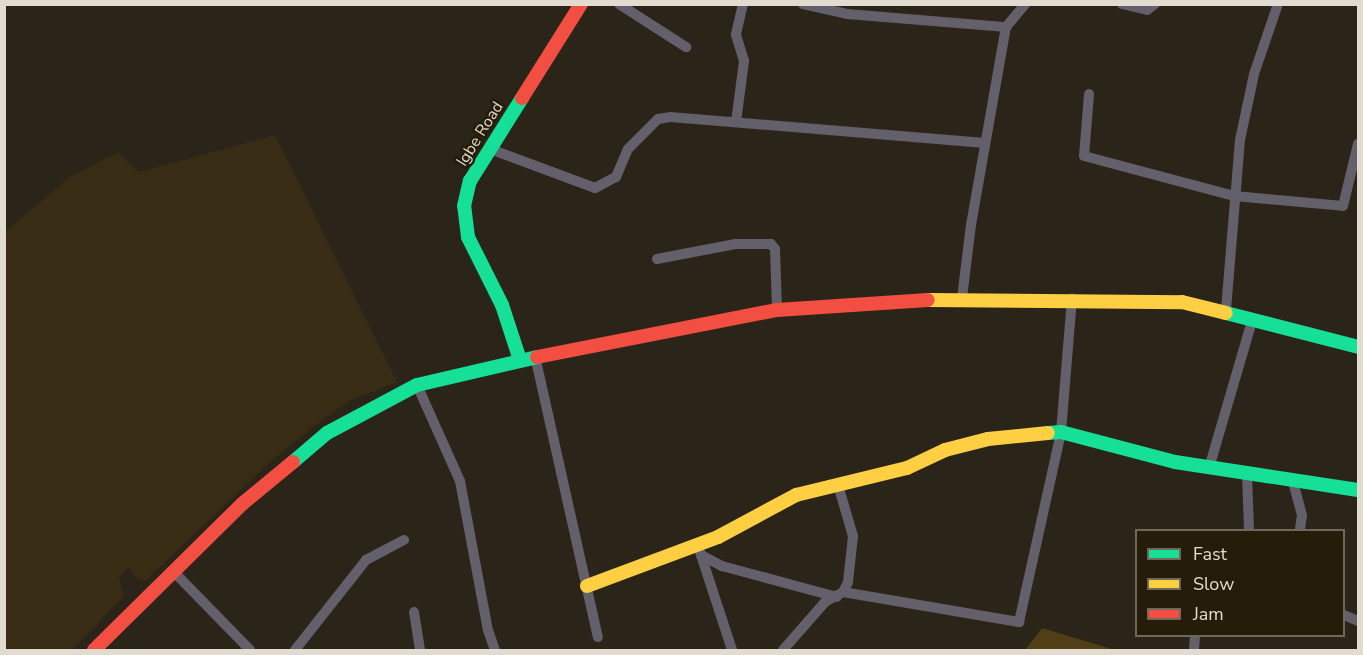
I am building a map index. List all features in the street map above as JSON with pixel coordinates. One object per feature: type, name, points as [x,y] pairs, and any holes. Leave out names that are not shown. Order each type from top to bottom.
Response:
[{"type":"main road","name":"Igbe Road","points":[[520,360],[502,305],[464,222],[470,180],[581,4]]},
{"type":"main road","points":[[94,651],[173,570],[313,442],[352,417],[417,385],[535,356],[777,310],[963,298],[1072,298],[1182,302],[1226,310],[1359,347]]},
{"type":"main road","points":[[588,586],[699,551],[796,495],[907,468],[968,443],[1061,432],[1209,468],[1247,475],[1292,478],[1359,490]]},
{"type":"street","points":[[619,4],[686,47]]},
{"type":"street","points":[[736,122],[744,61],[736,34],[743,4]]},
{"type":"street","points":[[802,4],[847,14],[1006,27]]},
{"type":"street","points":[[963,298],[985,143],[1006,27],[1025,4]]},
{"type":"street","points":[[1122,4],[1147,10],[1155,4]]},
{"type":"street","points":[[1226,310],[1240,140],[1254,74],[1278,4]]},
{"type":"street","points":[[1089,94],[1084,156],[1234,196],[1343,206],[1359,144]]},
{"type":"street","points":[[490,148],[595,188],[616,177],[628,149],[658,119],[676,117],[985,143]]},
{"type":"street","points":[[657,259],[725,246],[771,244],[775,249],[777,310]]},
{"type":"street","points":[[699,551],[722,566],[840,595],[1019,622],[1061,432],[1072,298]]},
{"type":"street","points":[[1209,468],[1253,318]]},
{"type":"street","points":[[535,356],[598,637]]},
{"type":"street","points":[[417,385],[460,481],[488,630],[495,651]]},
{"type":"street","points":[[1247,475],[1249,529]]},
{"type":"street","points":[[1292,478],[1302,515],[1300,529]]},
{"type":"street","points":[[783,650],[825,602],[840,595],[854,553],[838,485]]},
{"type":"street","points":[[295,651],[366,560],[404,540]]},
{"type":"street","points":[[699,551],[732,651]]},
{"type":"street","points":[[173,570],[250,651]]},
{"type":"street","points":[[414,612],[420,651]]},
{"type":"street","points":[[1345,615],[1359,621]]},
{"type":"shaded area","points":[[275,135],[397,382],[349,401],[313,427],[267,465],[145,581],[137,579],[128,567],[119,578],[124,596],[72,650],[5,650],[5,232],[71,176],[118,152],[138,172]]},
{"type":"shaded area","points":[[1042,628],[1115,650],[1025,650]]},
{"type":"traffic: fast","points":[[520,360],[502,305],[468,237],[464,206],[470,181],[522,98]]},
{"type":"traffic: fast","points":[[1226,313],[1358,347]]},
{"type":"traffic: fast","points":[[293,462],[327,433],[417,385],[537,357]]},
{"type":"traffic: fast","points":[[1048,433],[1061,432],[1175,462],[1358,490]]},
{"type":"traffic: slow","points":[[928,300],[1182,302],[1226,313]]},
{"type":"traffic: slow","points":[[587,586],[718,537],[796,495],[907,468],[945,450],[988,439],[1048,433]]},
{"type":"traffic: jam","points":[[522,98],[581,4]]},
{"type":"traffic: jam","points":[[537,357],[777,310],[928,300]]},
{"type":"traffic: jam","points":[[94,650],[242,504],[293,462]]}]
